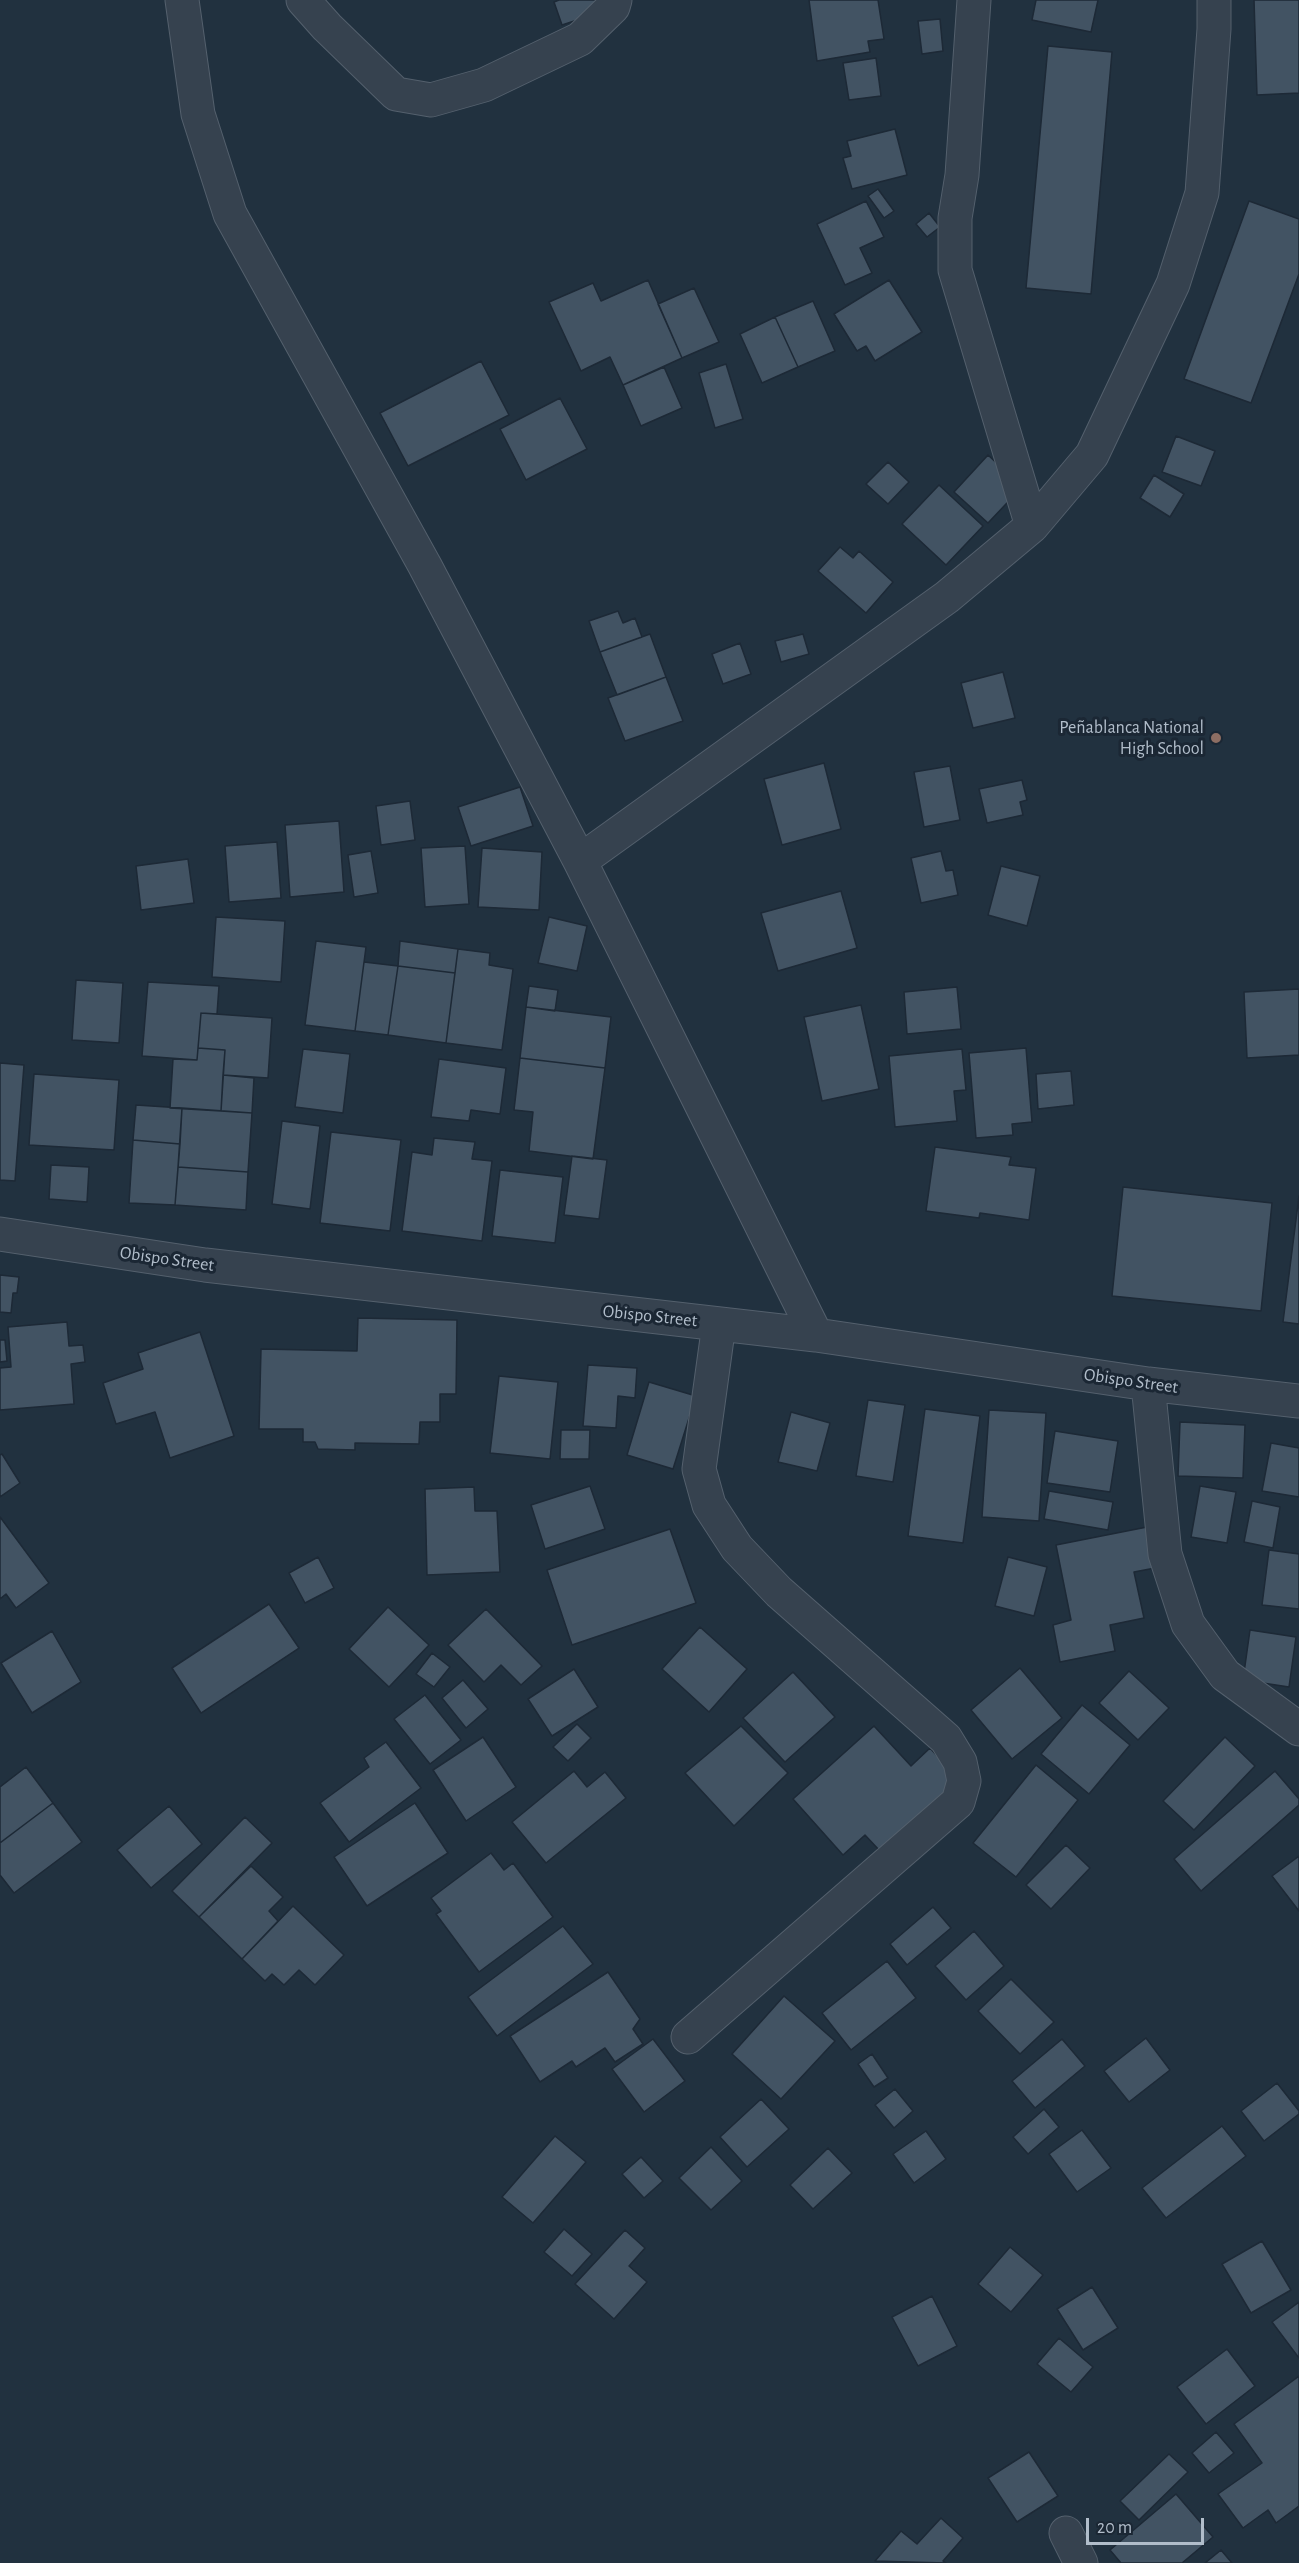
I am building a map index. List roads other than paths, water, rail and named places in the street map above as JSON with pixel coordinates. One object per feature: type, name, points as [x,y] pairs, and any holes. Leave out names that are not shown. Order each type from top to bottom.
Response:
[{"type":"street","points":[[182,0],[198,114],[230,214],[425,566],[579,861],[816,1335]]},
{"type":"street","points":[[303,0],[327,27],[396,94],[431,100],[484,86],[580,39],[613,7],[615,0]]},
{"type":"street","points":[[974,0],[962,175],[955,218],[955,270],[1032,526]]},
{"type":"street","points":[[579,861],[947,597],[1032,526],[1092,455],[1173,284],[1202,193],[1214,0]]},
{"type":"street","name":"Obispo Street","points":[[0,1234],[205,1265],[816,1335],[1148,1384],[1299,1401]]},
{"type":"street","points":[[688,2037],[958,1802],[964,1781],[960,1762],[946,1739],[779,1592],[737,1548],[709,1505],[699,1469],[719,1324]]},
{"type":"street","points":[[1148,1384],[1165,1554],[1188,1624],[1225,1675],[1299,1729]]},
{"type":"street","points":[[1066,2533],[1081,2563]]},
{"type":"place","name":"Peñablanca National High School","points":[[1216,738]]}]
